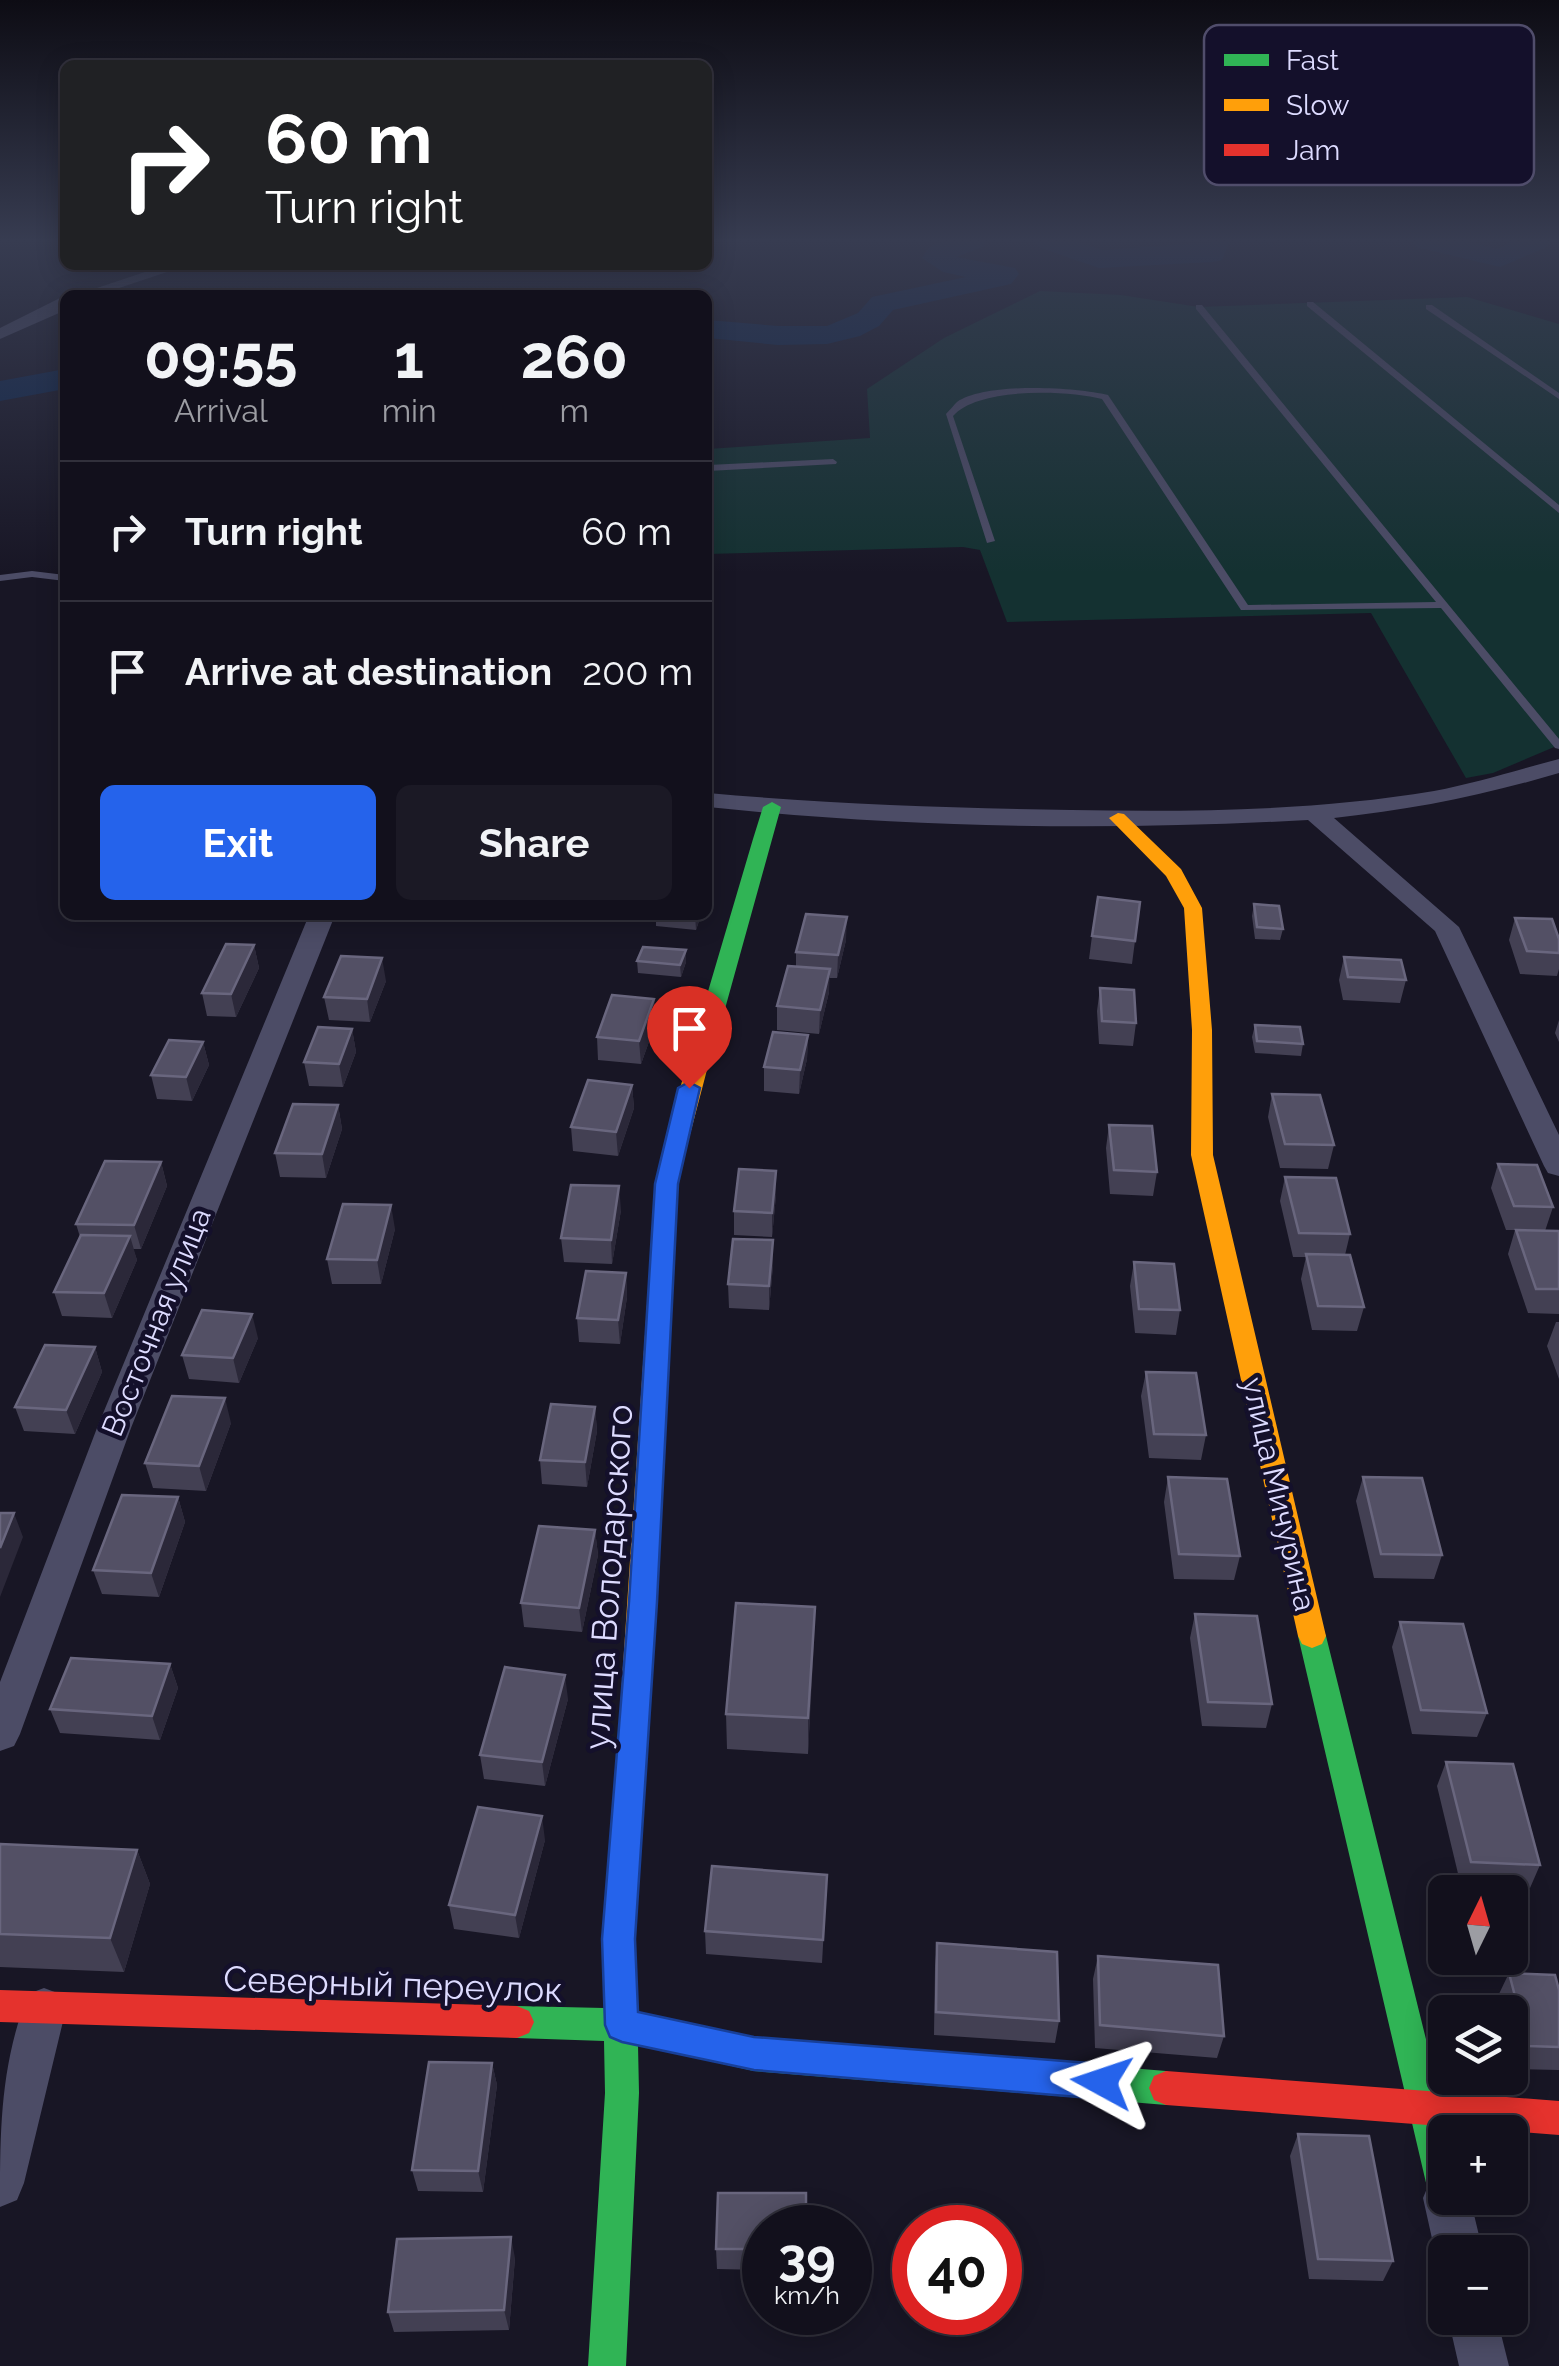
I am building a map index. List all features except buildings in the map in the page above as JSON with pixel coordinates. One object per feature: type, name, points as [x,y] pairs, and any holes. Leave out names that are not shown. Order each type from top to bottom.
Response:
[{"type":"street","points":[[712,800],[877,814],[1118,818],[1314,813],[1490,789],[1559,766]]},
{"type":"street","name":"улица Володарского","points":[[607,2366],[622,2025],[619,1939],[643,1602],[666,1184],[689,1088],[721,996],[745,893],[772,807]]},
{"type":"street","points":[[1314,813],[1446,927],[1559,1166]]},
{"type":"street","name":"улица Мичурина","points":[[1118,818],[1174,873],[1193,908],[1202,1030],[1202,1155],[1278,1496],[1430,2115]]},
{"type":"street","name":"Восточная улица","points":[[0,1734],[114,1428],[320,920]]},
{"type":"street","points":[[0,2183],[22,2008]]},
{"type":"street","name":"Северный переулок","points":[[22,2008],[622,2025],[754,2054],[1559,2118]]},
{"type":"street","points":[[1478,2335],[1484,2366]]},
{"type":"lane","points":[[1236,351],[1559,746]]},
{"type":"lane","points":[[1367,351],[1559,510]]},
{"type":"lane","points":[[1494,351],[1559,397]]},
{"type":"lane","points":[[990,541],[950,416],[961,404],[1014,393],[1084,389],[1104,397],[1244,608],[1444,606]]},
{"type":"lane","points":[[712,468],[833,462]]},
{"type":"lane","points":[[0,578],[60,570]]},
{"type":"lane","points":[[32,574],[60,577]]},
{"type":"green space","points":[[924,351],[1559,351],[1559,745],[1493,773],[1466,778],[1371,613],[1007,622],[980,550],[963,547],[712,554],[712,449],[870,438],[867,389]]},
{"type":"waterway","points":[[0,391],[60,380]]},
{"type":"traffic: fast","points":[[697,1066],[772,807]]},
{"type":"traffic: fast","points":[[1312,1636],[1428,2117]]},
{"type":"traffic: fast","points":[[607,2366],[622,2093],[619,1939],[634,1726]]},
{"type":"traffic: fast","points":[[517,2022],[622,2025],[754,2054],[1166,2088]]},
{"type":"traffic: slow","points":[[1118,818],[1174,873],[1193,908],[1202,1030],[1202,1155],[1312,1636]]},
{"type":"traffic: slow","points":[[634,1726],[666,1184],[697,1066]]},
{"type":"traffic: jam","points":[[0,2006],[517,2022]]},
{"type":"traffic: jam","points":[[1166,2088],[1559,2118]]},
{"type":"route","points":[[689,1088],[666,1184],[643,1602],[619,1939],[622,2025],[754,2054],[1102,2082]]}]
